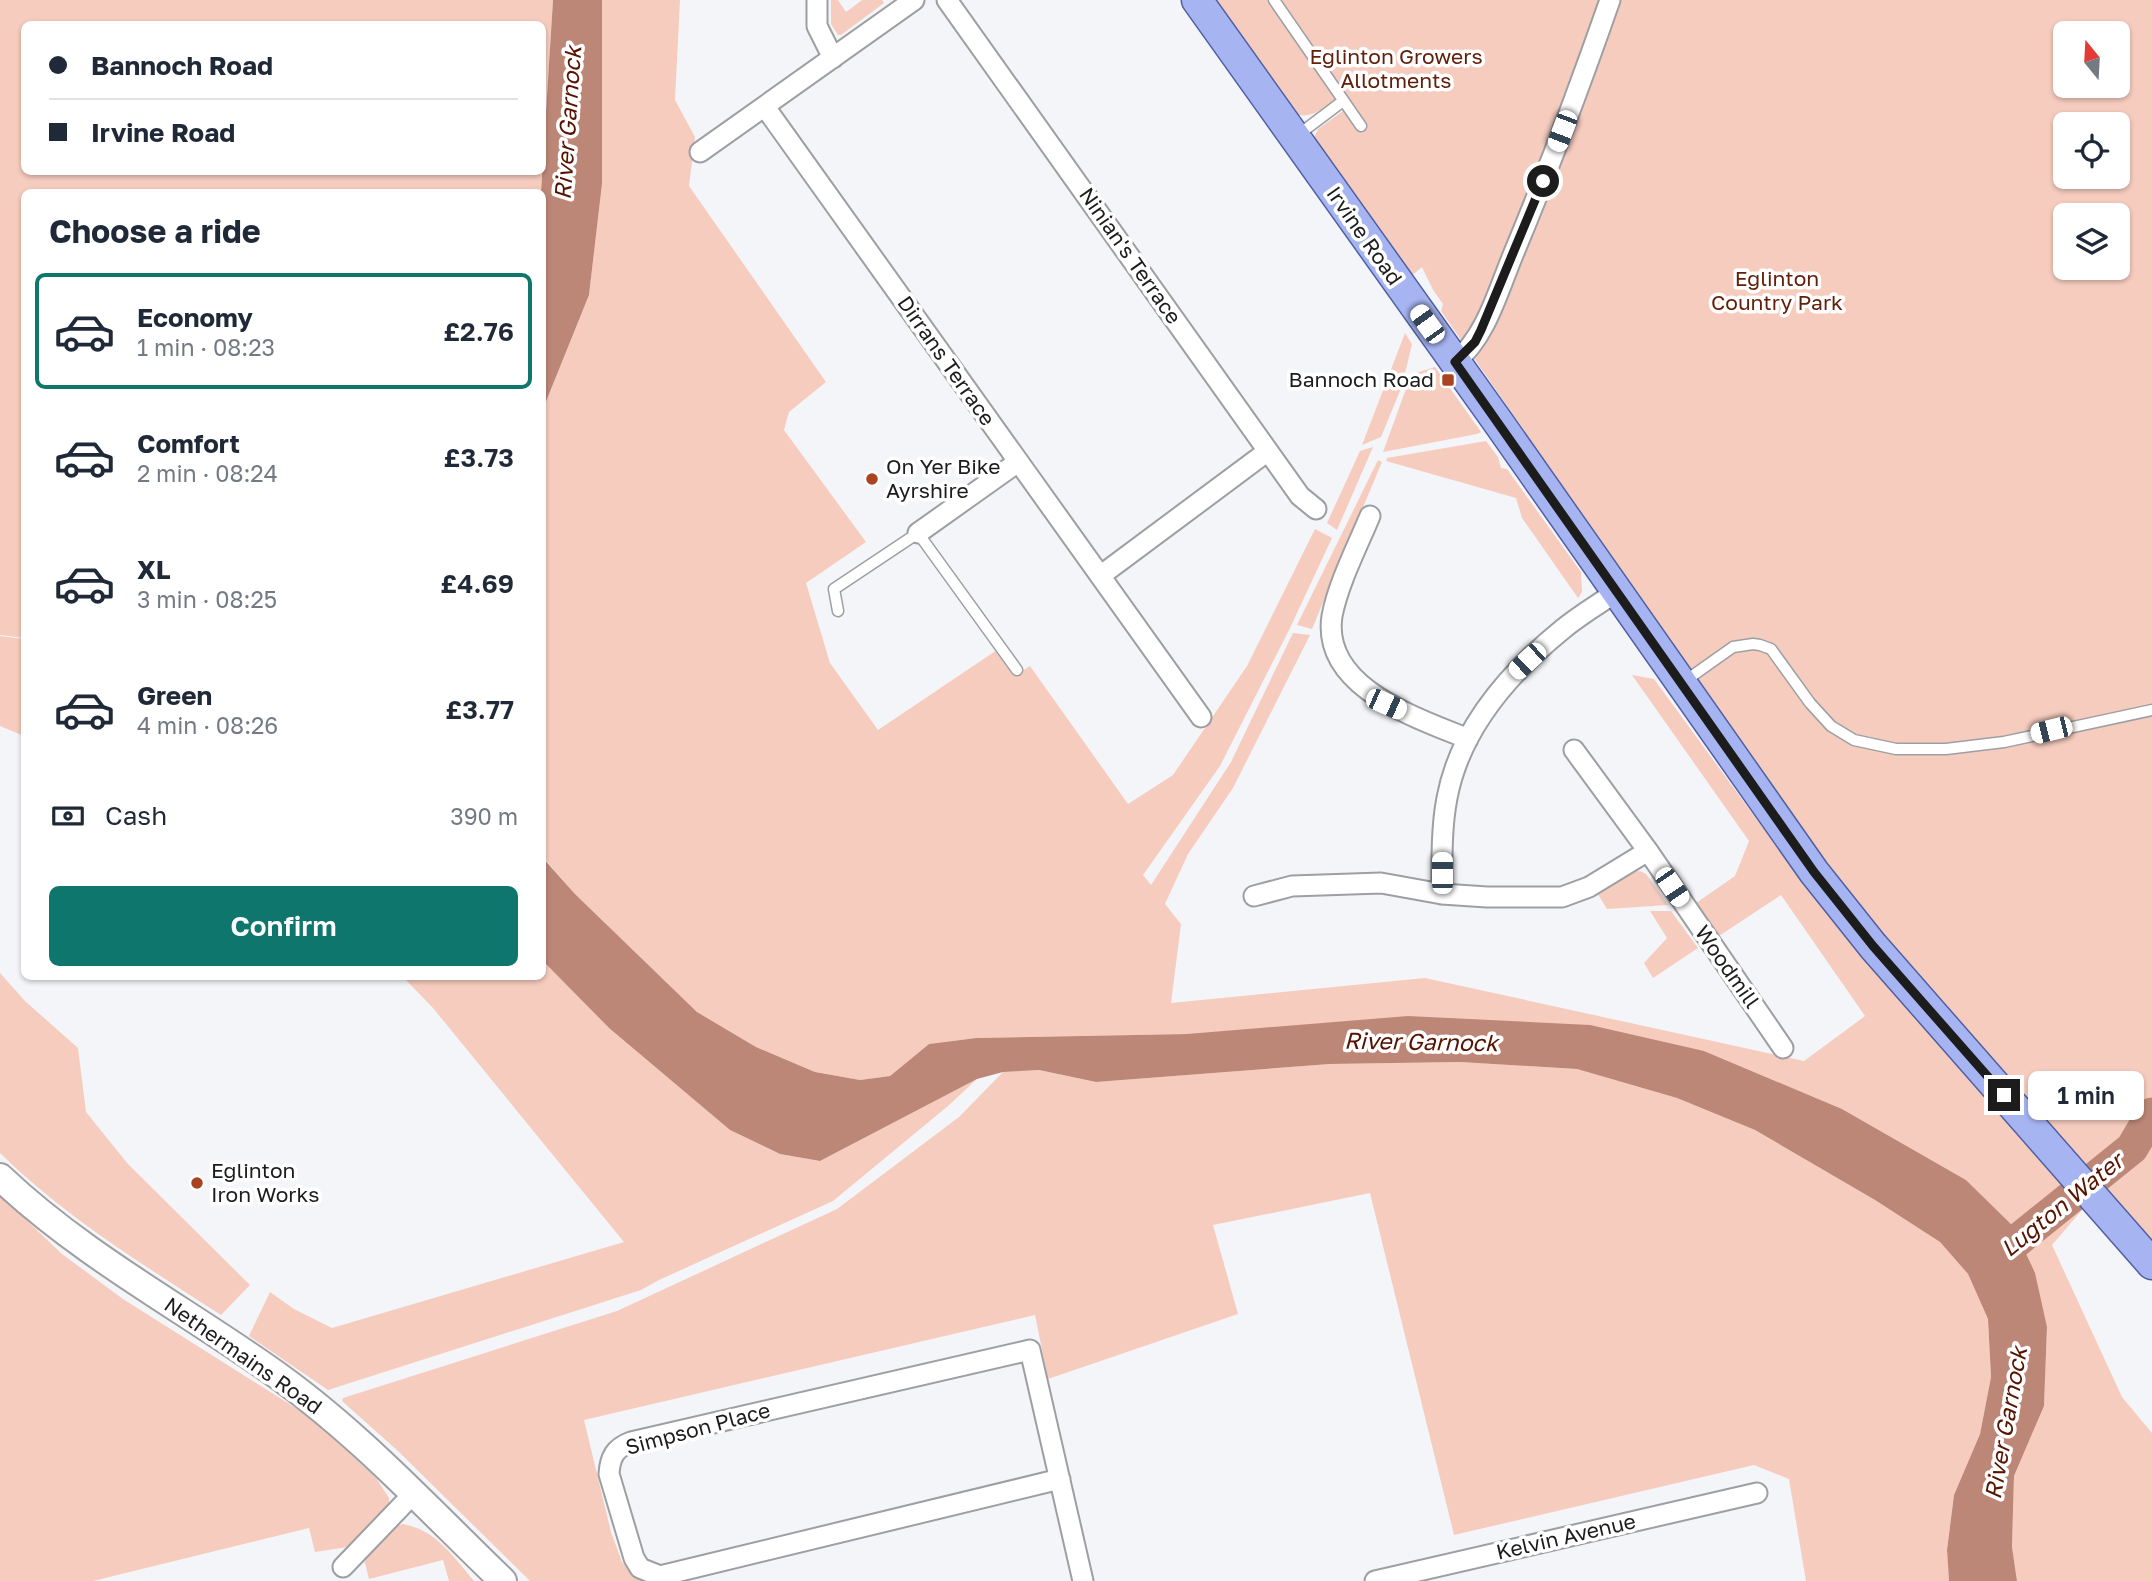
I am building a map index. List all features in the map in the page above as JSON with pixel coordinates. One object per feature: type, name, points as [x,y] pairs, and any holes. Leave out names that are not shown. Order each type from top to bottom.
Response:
[{"type":"main road","name":"Irvine Road","points":[[1197,0],[1785,832],[1846,913],[2142,1253]]},
{"type":"main road","name":"Nethermains Road","points":[[0,1177],[23,1199],[72,1237],[268,1369],[366,1446],[503,1581]]},
{"type":"street","points":[[817,0],[817,26],[833,58]]},
{"type":"street","points":[[700,152],[914,0]]},
{"type":"street","name":"Ninian's Terrace","points":[[947,0],[1300,496],[1316,509]]},
{"type":"street","points":[[1455,362],[1475,342],[1481,330],[1533,206],[1610,0]]},
{"type":"street","name":"Dirrans Terrace","points":[[765,107],[1200,717]]},
{"type":"street","points":[[1100,576],[1268,451]]},
{"type":"street","points":[[918,533],[1018,462]]},
{"type":"street","points":[[1370,516],[1335,604],[1331,636],[1337,651],[1354,678],[1386,704],[1468,739]]},
{"type":"street","points":[[1442,894],[1443,830],[1447,797],[1456,764],[1468,739],[1491,700],[1508,679],[1564,628],[1616,592]]},
{"type":"street","name":"Woodmill","points":[[1574,750],[1648,851],[1783,1048]]},
{"type":"street","points":[[1254,896],[1292,886],[1381,883],[1442,894],[1562,897],[1590,887],[1648,851]]},
{"type":"street","name":"Simpson Place","points":[[1060,1479],[660,1576],[640,1568],[634,1558],[609,1474],[614,1453],[622,1445],[631,1442],[1030,1350],[1060,1479],[1083,1581]]},
{"type":"street","points":[[343,1567],[415,1492]]},
{"type":"street","name":"Kelvin Avenue","points":[[1375,1581],[1757,1493]]},
{"type":"lane","points":[[1274,0],[1360,126]]},
{"type":"lane","points":[[1294,137],[1343,101]]},
{"type":"lane","points":[[838,611],[834,589],[918,533],[1017,670]]},
{"type":"lane","points":[[1682,683],[1733,647],[1760,645],[1772,649],[1804,695],[1831,726],[1854,740],[1896,748],[1946,749],[2004,742],[2152,710]]},
{"type":"green space","points":[[0,0],[553,0],[546,112],[546,21],[21,21],[21,175],[542,175],[541,189],[21,189],[21,638],[0,635]]},
{"type":"green space","points":[[602,0],[680,0],[675,100],[695,137],[689,186],[826,382],[789,412],[784,430],[866,542],[806,583],[830,663],[878,730],[997,650],[1015,676],[1030,666],[1128,804],[1173,775],[1247,666],[1315,529],[1332,538],[1220,766],[1143,875],[1151,885],[1231,762],[1293,633],[1310,635],[1233,788],[1188,854],[1165,904],[1181,924],[1171,1003],[1425,978],[1804,1061],[1865,1016],[1781,895],[1719,936],[1696,903],[1735,876],[1749,841],[1632,675],[1654,679],[1801,880],[1998,1106],[2082,1210],[2052,1245],[2122,1397],[2152,1433],[2152,1581],[2017,1581],[2012,1547],[2014,1476],[2044,1406],[2047,1327],[2013,1226],[1966,1180],[1842,1109],[1704,1051],[1187,1034],[976,1038],[929,1044],[890,1076],[860,1080],[815,1072],[756,1047],[697,1012],[575,894],[546,860],[546,402],[589,295],[602,184]]},
{"type":"green space","points":[[831,0],[838,0],[846,12],[862,0],[882,0],[884,3],[838,35],[831,24]]},
{"type":"green space","name":"Eglinton Country Park","points":[[1212,0],[2152,0],[2152,1241],[1911,973],[1839,882],[1441,311],[1443,304],[1422,267],[1409,278],[1318,147],[1314,138],[1318,129],[1343,111],[1335,100],[1311,114],[1292,114]]},
{"type":"green space","points":[[1405,333],[1412,344],[1402,386],[1381,437],[1362,445]]},
{"type":"green space","points":[[1435,367],[1481,432],[1383,452],[1410,378]]},
{"type":"green space","points":[[1486,441],[1498,457],[1501,468],[1507,469],[1581,572],[1582,592],[1578,598],[1522,518],[1516,498],[1386,461],[1387,458]]},
{"type":"green space","points":[[1373,447],[1337,530],[1327,523],[1360,451]]},
{"type":"green space","points":[[1378,460],[1382,462],[1312,629],[1297,625]]},
{"type":"green space","points":[[0,636],[21,639],[21,735],[0,726]]},
{"type":"green space","points":[[1640,871],[1646,874],[1668,905],[1607,909],[1596,891]]},
{"type":"green space","points":[[1650,911],[1671,911],[1698,948],[1653,978],[1644,963],[1667,938]]},
{"type":"green space","points":[[546,964],[609,1028],[730,1130],[780,1154],[820,1161],[977,1079],[833,1201],[641,1290],[328,1390],[249,1336],[270,1292],[294,1309],[332,1328],[624,1242],[433,1008],[406,980],[546,980]]},
{"type":"green space","points":[[0,973],[25,1001],[78,1048],[86,1112],[128,1164],[250,1285],[221,1315],[78,1219],[0,1153]]},
{"type":"green space","points":[[1460,1062],[1577,1069],[1677,1098],[1755,1130],[1875,1200],[1940,1242],[1968,1274],[1988,1319],[1991,1377],[1980,1434],[1954,1495],[1947,1550],[1949,1581],[1806,1581],[1789,1479],[1754,1465],[1454,1535],[1370,1193],[1213,1225],[1238,1314],[1048,1379],[1035,1315],[584,1420],[611,1532],[622,1562],[632,1574],[644,1581],[530,1581],[398,1451],[342,1401],[343,1398],[617,1311],[837,1209],[959,1117],[1003,1072],[1039,1070],[1096,1082],[1330,1064]]},
{"type":"green space","points":[[0,1195],[62,1254],[123,1299],[310,1417],[376,1478],[389,1498],[389,1507],[361,1545],[315,1552],[309,1528],[93,1581],[0,1581]]},
{"type":"green space","points":[[403,1524],[415,1527],[434,1538],[474,1581],[449,1581],[443,1560],[369,1579],[363,1555],[393,1527]]},
{"type":"water","name":"River Garnock","points":[[553,0],[602,0],[602,184],[589,295],[546,402],[546,189],[541,189],[542,175],[546,175],[546,112]]},
{"type":"water","name":"River Garnock","points":[[546,861],[575,894],[697,1012],[756,1047],[815,1072],[860,1080],[890,1076],[929,1044],[976,1038],[1187,1034],[1408,1016],[1590,1025],[1704,1051],[1842,1109],[1966,1180],[2013,1226],[2035,1273],[2047,1327],[2044,1406],[2014,1476],[2012,1547],[2017,1581],[1949,1581],[1947,1550],[1954,1495],[1980,1434],[1991,1377],[1988,1319],[1968,1274],[1940,1242],[1875,1200],[1755,1130],[1677,1098],[1577,1069],[1460,1062],[1330,1064],[1096,1082],[1039,1070],[1003,1072],[977,1079],[820,1161],[780,1154],[730,1130],[609,1028],[546,964]]},
{"type":"waterway","name":"Lugton Water","points":[[1993,1260],[2132,1148],[2152,1114]]},
{"type":"place","name":"Bannoch Road","points":[[1448,380]]},
{"type":"place","name":"On Yer Bike Ayrshire","points":[[872,479]]},
{"type":"place","name":"Eglinton Iron Works","points":[[197,1183]]},
{"type":"route","points":[[1543,181],[1481,330],[1475,342],[1455,362],[1814,872],[1873,946],[2004,1095]]},
{"type":"park label","name":"Eglinton Growers Allotments","points":[[1396,69]]}]
